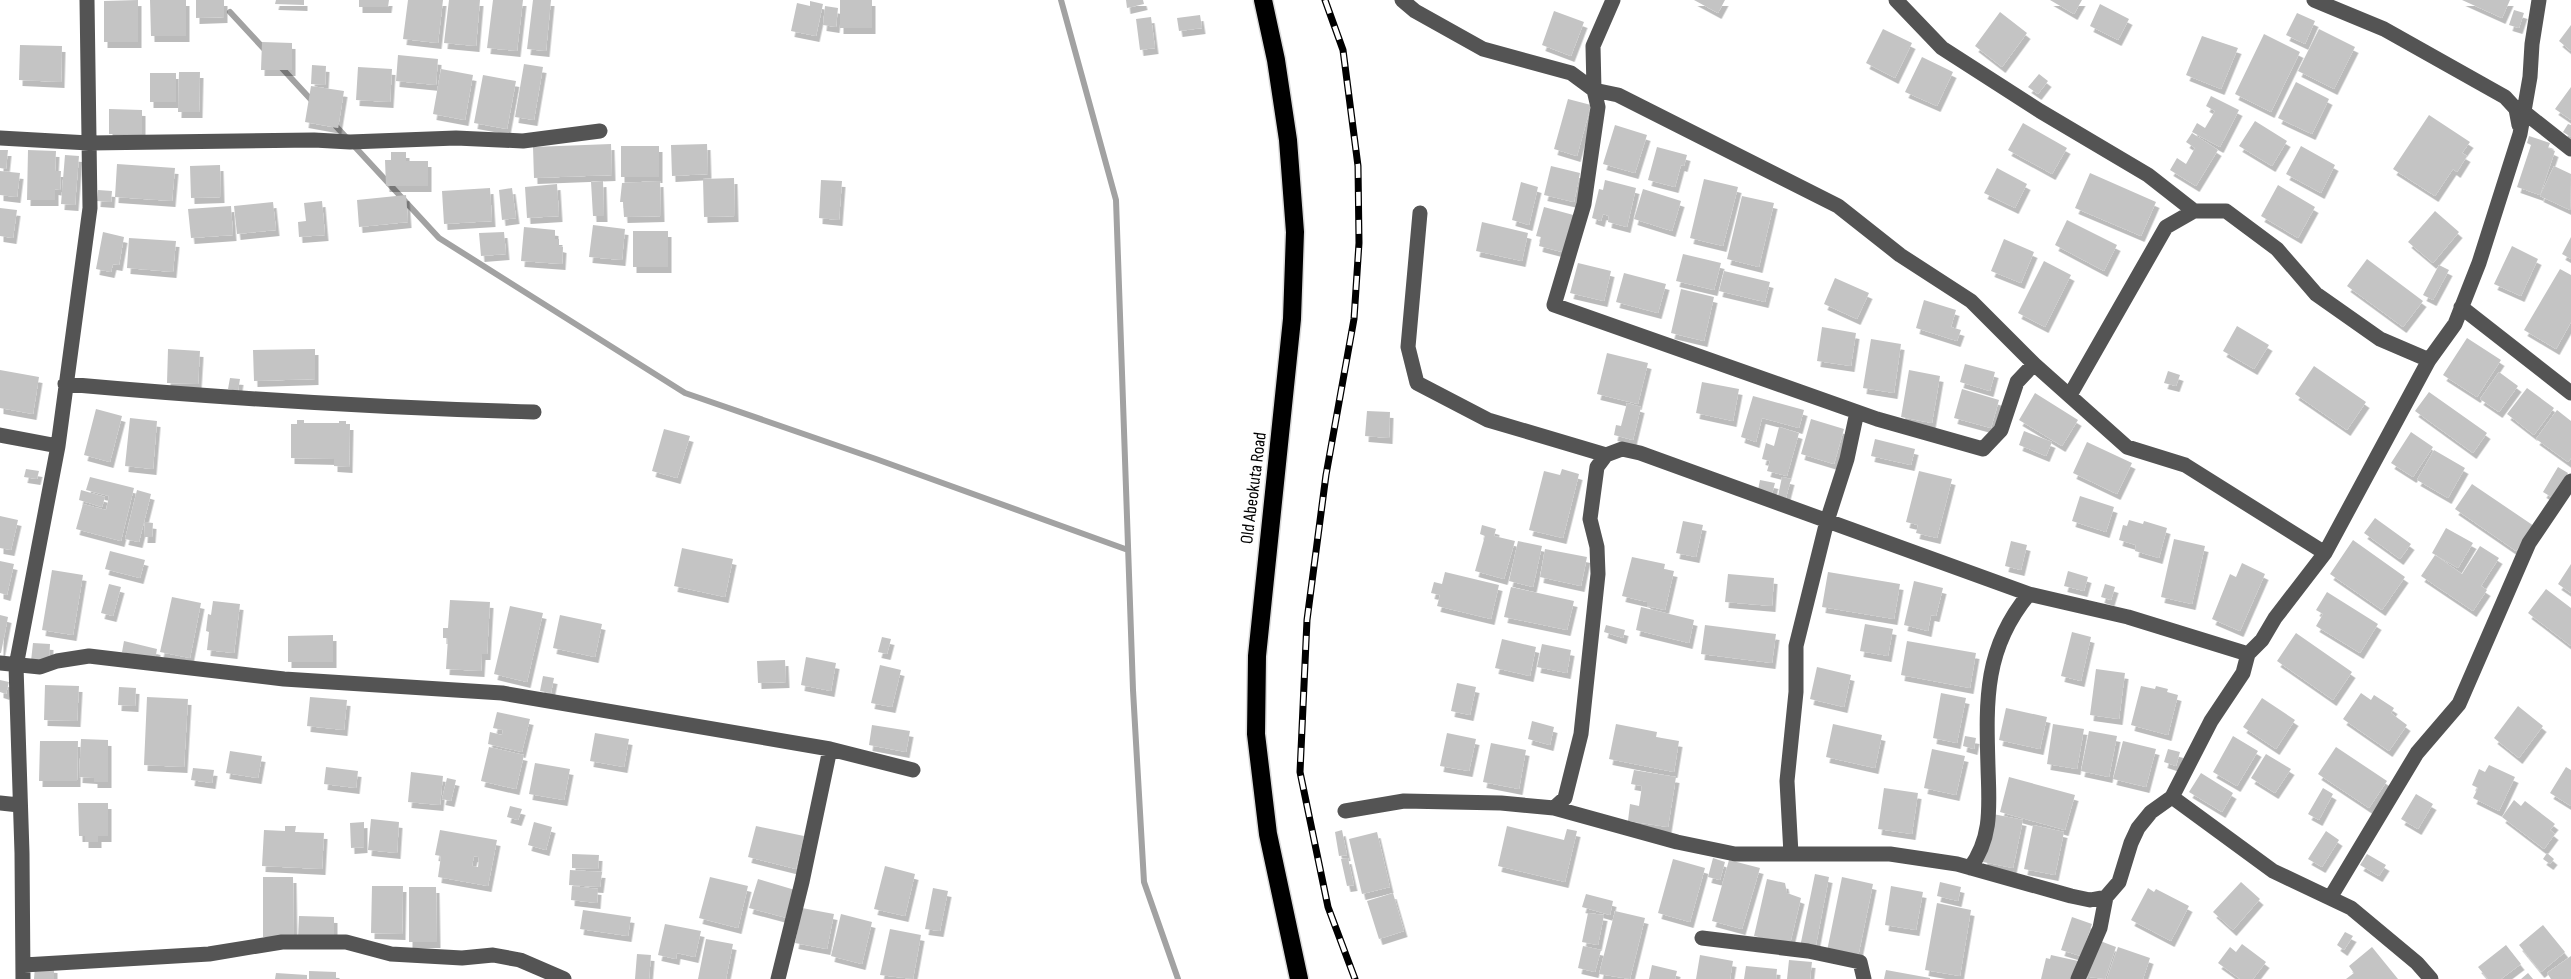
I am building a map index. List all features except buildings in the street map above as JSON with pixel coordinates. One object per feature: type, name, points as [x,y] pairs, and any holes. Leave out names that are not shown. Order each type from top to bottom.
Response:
[{"type":"highway","name":"Old Abeokuta Road","points":[[1263,0],[1276,60],[1288,140],[1296,232],[1292,319],[1257,656],[1256,734],[1268,834],[1299,979]]},
{"type":"street","points":[[87,0],[90,208],[58,446],[16,666],[24,972],[209,954],[282,942],[346,942],[391,954],[462,958],[492,955],[520,960],[564,979]]},
{"type":"street","points":[[1402,0],[1415,11],[1483,48],[1571,73],[1594,90],[1618,95],[1838,206],[1900,255],[1971,302],[2034,364],[2127,447],[2185,465],[2325,554]]},
{"type":"street","points":[[1614,0],[1593,46],[1594,90],[1598,107],[1584,204],[1554,304],[1857,412],[1983,449],[2001,430],[2017,382],[2034,364]]},
{"type":"street","points":[[1896,0],[1942,48],[2040,111],[2148,175],[2194,211]]},
{"type":"street","points":[[2314,0],[2385,29],[2505,97],[2516,109],[2520,134]]},
{"type":"street","points":[[2078,979],[2100,928],[2103,904],[2119,882],[2130,843],[2138,828],[2151,812],[2172,797],[2211,721],[2243,673],[2248,654],[2262,640],[2275,618],[2325,554],[2429,360],[2455,324],[2479,263],[2520,134],[2539,0]]},
{"type":"street","points":[[2524,112],[2571,148]]},
{"type":"street","points":[[0,138],[89,143],[314,140],[350,142],[456,138],[523,141],[600,131]]},
{"type":"street","points":[[2070,396],[2166,227],[2194,211],[2226,211],[2277,249],[2316,294],[2380,339],[2429,360]]},
{"type":"street","points":[[1420,213],[1408,347],[1417,383],[1488,420],[1606,455]]},
{"type":"street","points":[[2462,307],[2571,393]]},
{"type":"street","points":[[65,384],[201,396],[430,409],[534,412]]},
{"type":"street","points":[[1791,854],[1787,781],[1796,692],[1796,646],[1827,521],[1847,459],[1857,412]]},
{"type":"street","points":[[0,435],[58,446]]},
{"type":"street","points":[[1560,803],[1581,734],[1598,574],[1597,547],[1590,519],[1596,467],[1606,455],[1622,448],[2029,594],[2128,617],[2248,654]]},
{"type":"street","points":[[2330,898],[2417,753],[2459,704],[2529,543],[2571,480]]},
{"type":"street","points":[[1970,868],[1986,839],[1990,804],[1986,715],[1993,658],[2002,632],[2016,609],[2029,594]]},
{"type":"street","points":[[0,663],[40,668],[57,661],[89,656],[284,680],[502,693],[830,749],[913,770]]},
{"type":"street","points":[[778,979],[802,882],[830,749]]},
{"type":"street","points":[[2172,797],[2273,872],[2351,908],[2417,963],[2431,979]]},
{"type":"street","points":[[1345,811],[1404,801],[1560,803],[1581,816],[1677,842],[1735,854],[1890,854],[1970,868],[2103,904]]},
{"type":"street","points":[[0,803],[19,805]]},
{"type":"street","points":[[1702,938],[1808,951],[1860,962],[1864,979]]},
{"type":"waterway","points":[[1061,0],[1116,200],[1133,690],[1144,882],[1178,979]]},
{"type":"waterway","points":[[230,12],[266,51]]},
{"type":"waterway","points":[[279,65],[315,104]]},
{"type":"waterway","points":[[332,122],[439,238],[685,393],[1128,550]]},
{"type":"railway","points":[[1325,0],[1343,50],[1358,166],[1359,243],[1354,319],[1326,475],[1307,620],[1300,772],[1328,907],[1355,979]]}]
